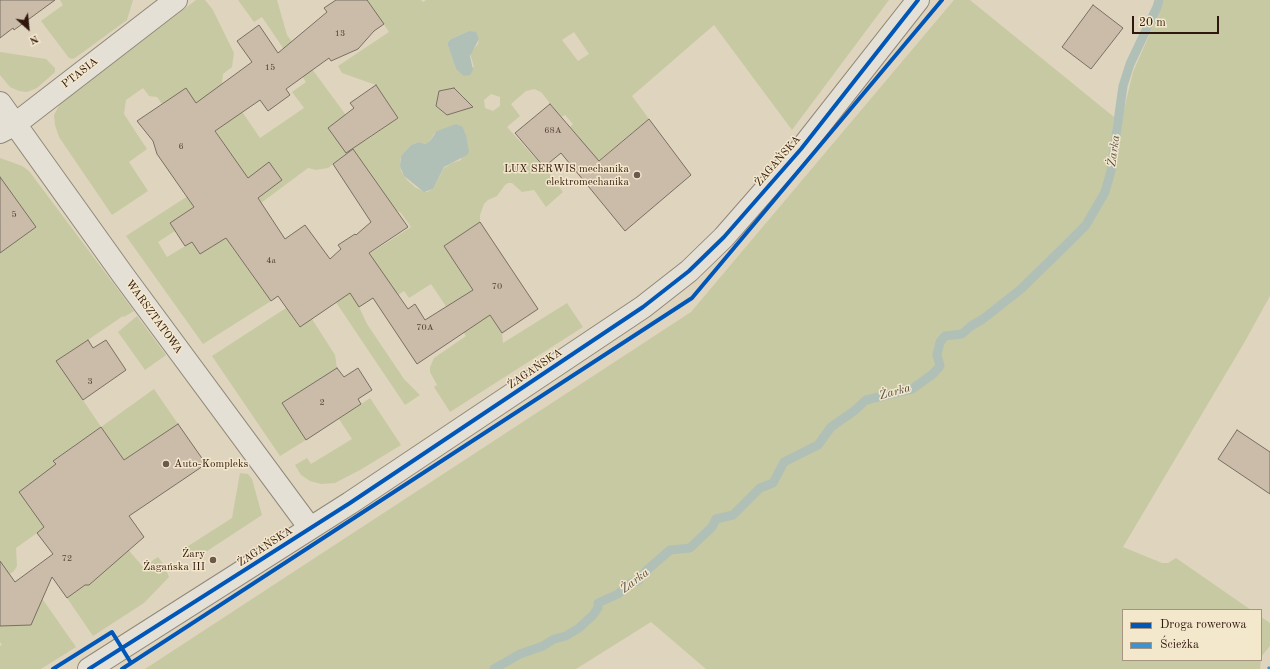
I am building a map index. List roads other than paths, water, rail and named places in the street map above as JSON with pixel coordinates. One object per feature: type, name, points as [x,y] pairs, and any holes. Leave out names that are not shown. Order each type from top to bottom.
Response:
[{"type":"street","name":"ŻAGAŃSKA","points":[[89,669],[310,528],[637,311],[690,271],[724,237],[801,149],[918,0]]},
{"type":"street","name":"PTASIA","points":[[7,129],[162,4]]},
{"type":"street","name":"WARSZTATOWA","points":[[0,104],[7,129],[310,528]]},
{"type":"waterway","name":"Żarka","points":[[494,669],[520,654],[543,646],[554,639],[566,636],[579,628],[593,615],[598,608],[598,603],[618,594],[631,583],[638,581],[646,571],[670,550],[690,548],[712,527],[716,519],[733,515],[760,488],[773,483],[784,462],[818,445],[831,427],[854,411],[866,400],[912,389],[933,374],[940,366],[937,355],[940,342],[945,336],[962,334],[971,326],[983,319],[1021,289],[1086,225],[1105,192],[1111,171],[1123,86],[1130,64],[1159,0]]},
{"type":"place","name":"LUX SERWIS mechanika elektromechanika","points":[[637,175]]},
{"type":"place","name":"Auto-Kompleks","points":[[166,464]]},
{"type":"place","name":"Żary Żagańska III","points":[[213,560]]}]
